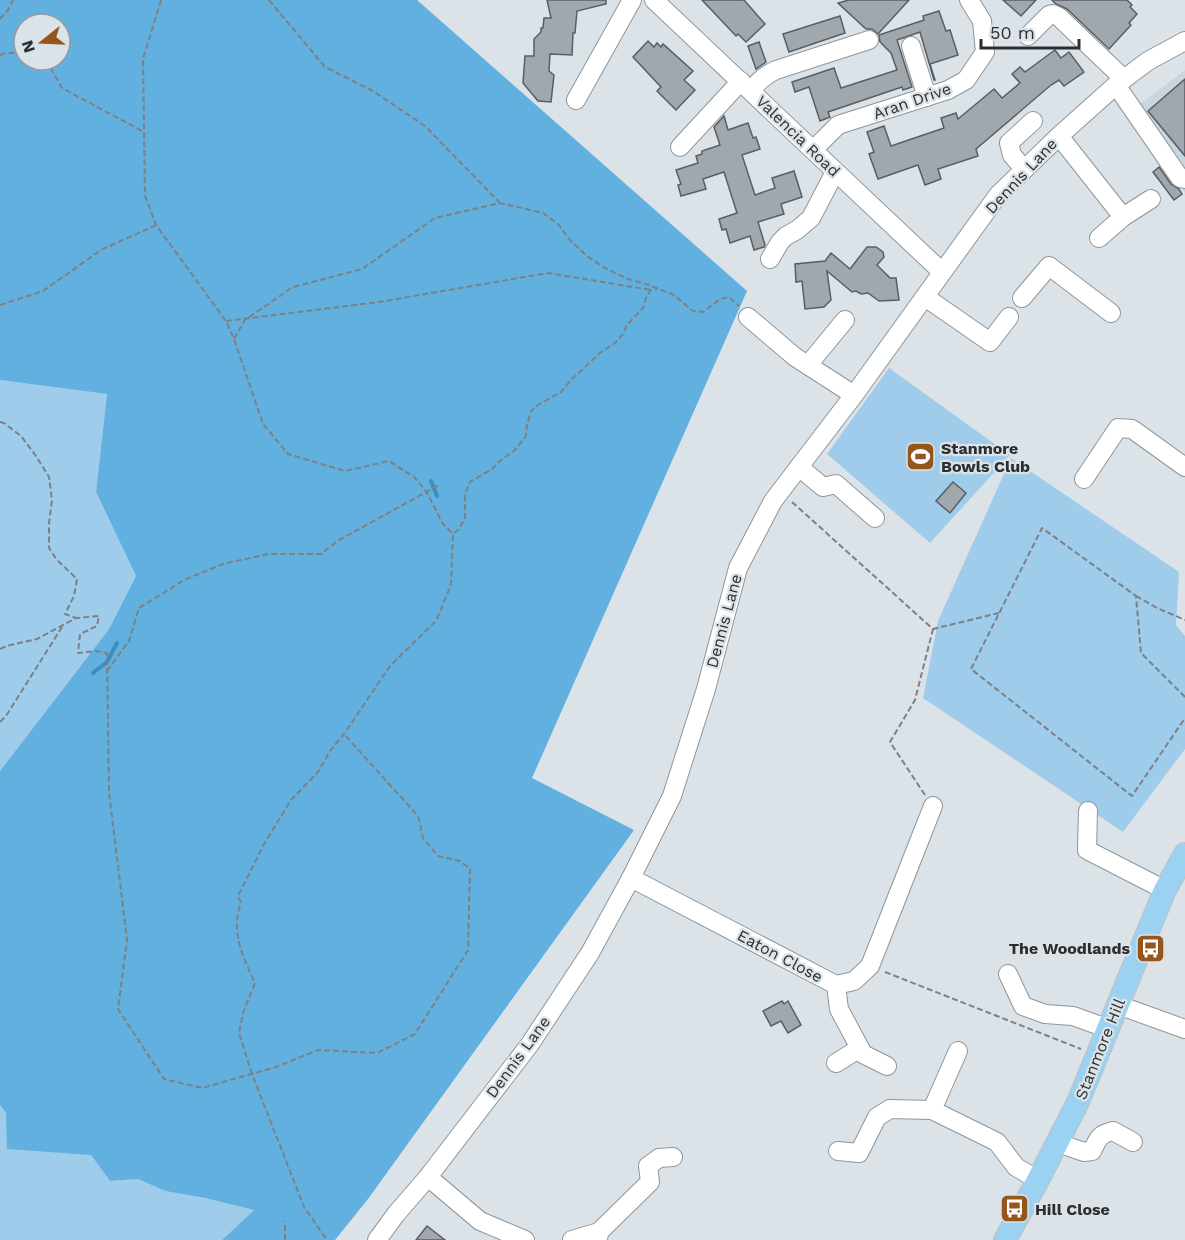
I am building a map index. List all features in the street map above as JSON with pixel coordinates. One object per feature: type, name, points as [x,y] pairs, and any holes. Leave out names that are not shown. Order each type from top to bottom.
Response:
[{"type":"main road","name":"Stanmore Hill","points":[[1005,1240],[1078,1102],[1165,890],[1183,861]]},
{"type":"street","points":[[576,100],[632,0]]},
{"type":"street","name":"Valencia Road","points":[[654,0],[942,272]]},
{"type":"street","name":"Aran Drive","points":[[814,149],[838,125],[948,90],[966,80],[985,52],[982,21],[969,0]]},
{"type":"street","points":[[1028,36],[1049,15],[1059,17],[1120,82],[1180,178],[1185,179]]},
{"type":"street","points":[[680,147],[746,86],[767,74],[868,40]]},
{"type":"street","name":"Dennis Lane","points":[[377,1240],[396,1214],[428,1178],[530,1044],[590,953],[631,878],[672,796],[706,689],[738,568],[773,501],[854,395],[998,195],[1059,135],[1120,82],[1148,61],[1185,42]]},
{"type":"street","points":[[911,46],[927,97]]},
{"type":"street","points":[[1024,169],[1012,155],[1009,143],[1033,121]]},
{"type":"street","points":[[1059,135],[1123,217]]},
{"type":"street","points":[[770,259],[780,242],[811,218],[835,172]]},
{"type":"street","points":[[1099,238],[1123,217],[1151,199]]},
{"type":"street","points":[[1022,298],[1049,266],[1111,313]]},
{"type":"street","points":[[925,297],[990,342],[1009,316]]},
{"type":"street","points":[[748,317],[795,357],[854,395]]},
{"type":"street","points":[[808,365],[845,320]]},
{"type":"street","points":[[1084,479],[1119,428],[1132,429],[1185,467]]},
{"type":"street","points":[[799,467],[823,487],[836,484],[874,518]]},
{"type":"street","points":[[870,966],[933,806]]},
{"type":"street","points":[[1088,811],[1087,850],[1165,890]]},
{"type":"street","name":"Eaton Close","points":[[631,878],[836,986],[854,981],[870,966]]},
{"type":"street","points":[[1008,974],[1023,1006],[1045,1014],[1073,1016],[1108,1029]]},
{"type":"street","points":[[836,986],[839,1009],[863,1054],[887,1066]]},
{"type":"street","points":[[1118,1005],[1185,1029]]},
{"type":"street","points":[[836,1063],[860,1048]]},
{"type":"street","points":[[932,1110],[958,1051]]},
{"type":"street","points":[[838,1151],[859,1153],[877,1117],[890,1109],[932,1110],[997,1142],[1016,1167],[1038,1180]]},
{"type":"street","points":[[1058,1143],[1084,1152],[1092,1151],[1104,1133],[1113,1131],[1133,1142]]},
{"type":"street","points":[[572,1240],[598,1236],[650,1182],[648,1166],[659,1158],[673,1157]]},
{"type":"street","points":[[428,1178],[480,1221],[525,1240]]},
{"type":"path","points":[[0,19],[13,0]]},
{"type":"path","points":[[161,0],[143,59],[146,196],[156,225],[226,321],[262,424],[288,454],[345,471],[389,461],[414,477],[426,491],[443,524],[453,534],[452,585],[436,621],[390,666],[330,751],[318,772],[291,800],[264,844],[238,896],[242,903],[237,915],[237,938],[243,959],[255,983],[243,1013],[239,1033],[252,1074],[304,1207],[327,1240]]},
{"type":"path","points":[[269,0],[326,67],[373,91],[424,126],[500,203]]},
{"type":"path","points":[[53,72],[62,88],[144,132]]},
{"type":"path","points":[[234,339],[245,320],[293,286],[362,269],[435,218],[500,203],[543,213],[559,225],[569,239],[587,256],[603,267],[628,279],[674,295],[693,311],[703,312],[720,299],[729,297],[748,317]]},
{"type":"path","points":[[0,305],[43,291],[101,250],[156,225]]},
{"type":"path","points":[[226,321],[379,302],[548,273],[651,290],[657,289]]},
{"type":"path","points":[[453,534],[459,530],[465,518],[465,494],[470,482],[492,469],[515,450],[526,436],[531,411],[561,392],[600,353],[615,343],[624,333],[626,326],[643,308],[651,290]]},
{"type":"path","points":[[0,422],[21,436],[49,477],[52,500],[49,548],[57,560],[77,579],[74,596],[65,614],[76,618]]},
{"type":"path","points":[[107,671],[129,641],[139,608],[184,580],[223,564],[268,554],[321,554],[339,540],[439,485]]},
{"type":"path","points":[[780,491],[933,629]]},
{"type":"path","points":[[1185,620],[1136,597],[1042,528],[971,669],[1132,796],[1185,718]]},
{"type":"path","points":[[1136,597],[1141,652],[1185,697]]},
{"type":"path","points":[[933,629],[999,613]]},
{"type":"path","points":[[0,649],[37,639],[76,618],[99,616],[97,626],[80,634],[78,653],[96,651],[107,653],[109,792],[127,940],[118,1009],[164,1080],[202,1088],[276,1067],[318,1050],[377,1053],[415,1034],[468,950],[470,869],[460,861],[438,856],[423,838],[418,816],[344,734]]},
{"type":"path","points":[[0,722],[64,624]]},
{"type":"path","points":[[933,629],[915,700],[890,742],[933,806]]},
{"type":"path","points":[[870,966],[1098,1055]]},
{"type":"path","points":[[285,1221],[285,1240]]},
{"type":"shaded area","points":[[0,0],[417,0],[747,291],[532,778],[634,830],[368,1199],[335,1240],[222,1240],[254,1210],[165,1191],[138,1179],[110,1181],[91,1155],[7,1149],[6,1113],[0,1105],[0,771],[109,629],[136,576],[96,492],[107,394],[0,380]]},
{"type":"shaded area","points":[[1185,70],[1185,193],[1130,112]]},
{"type":"shaded area","name":"Stanmore Bowls Club","points":[[889,368],[1010,455],[930,543],[827,454]]},
{"type":"shaded area","points":[[0,380],[107,394],[96,492],[136,576],[109,629],[0,771]]},
{"type":"shaded area","points":[[1011,458],[1179,572],[1176,625],[1185,636],[1185,749],[1123,832],[923,698],[938,621]]},
{"type":"shaded area","points":[[0,1105],[6,1113],[91,1155],[110,1181],[138,1179],[165,1191],[254,1210],[222,1240],[0,1240]]},
{"type":"building","points":[[547,0],[606,0],[606,4],[577,11],[572,55],[550,54],[549,71],[554,75],[551,102],[538,101],[523,83],[525,56],[534,56],[534,39],[543,28],[544,18],[551,18]]},
{"type":"building","points":[[702,0],[744,0],[765,24],[746,42],[738,34],[736,36]]},
{"type":"building","points":[[849,0],[909,0],[878,34],[872,29],[866,29],[838,3]]},
{"type":"building","points":[[1003,0],[1036,0],[1021,16]]},
{"type":"building","points":[[1052,0],[1127,0],[1137,14],[1129,23],[1131,25],[1109,49],[1067,9]]},
{"type":"building","points":[[939,11],[946,31],[950,30],[958,55],[930,64],[935,80],[934,80],[920,32],[897,40],[912,87],[903,90],[902,87],[828,112],[830,117],[820,121],[809,87],[795,92],[792,82],[834,68],[841,88],[897,70],[891,53],[880,42],[879,35],[924,20],[923,16]]},
{"type":"building","points":[[840,16],[845,33],[789,52],[783,34]]},
{"type":"building","points":[[648,41],[654,47],[657,43],[661,47],[663,44],[693,71],[684,80],[695,90],[676,110],[657,91],[661,87],[633,57]]},
{"type":"building","points":[[759,42],[766,62],[756,69],[748,46]]},
{"type":"building","points":[[1055,50],[1061,58],[1069,52],[1084,72],[1064,86],[1059,80],[1051,85],[976,149],[978,156],[938,169],[941,179],[925,185],[918,165],[878,179],[869,154],[874,152],[867,132],[884,126],[891,146],[944,128],[941,118],[956,113],[958,119],[994,89],[1002,98],[1020,83],[1012,74],[1020,67],[1025,72]]},
{"type":"building","points":[[1185,79],[1185,156],[1148,111]]},
{"type":"building","points":[[724,116],[728,130],[748,123],[753,138],[756,137],[760,149],[742,155],[755,195],[775,188],[772,178],[794,171],[802,197],[781,204],[784,214],[758,222],[765,245],[754,250],[750,236],[730,243],[726,229],[722,230],[719,219],[737,213],[724,172],[703,179],[706,189],[681,196],[678,185],[681,184],[676,170],[698,163],[696,156],[702,154],[702,151],[720,145],[714,127]]},
{"type":"building","points":[[1159,167],[1171,184],[1182,194],[1174,200],[1153,172]]},
{"type":"building","points":[[867,247],[876,247],[883,252],[884,257],[877,265],[890,278],[896,278],[899,300],[879,301],[868,293],[852,292],[827,271],[831,300],[824,307],[805,309],[802,281],[796,282],[795,264],[825,261],[831,253],[850,269]]},
{"type":"building","points":[[953,482],[966,493],[950,513],[936,501]]},
{"type":"building","points":[[782,1001],[784,1004],[788,1001],[801,1025],[788,1033],[781,1021],[771,1026],[763,1011]]},
{"type":"building","points":[[427,1226],[445,1240],[416,1240]]},
{"type":"waterway","points":[[431,481],[437,496]]},
{"type":"waterway","points":[[93,673],[107,662],[117,643]]},
{"type":"place","name":"Stanmore Bowls Club","points":[[920,457]]},
{"type":"place","name":"The Woodlands","points":[[1151,948]]},
{"type":"place","name":"Hill Close","points":[[1014,1209]]}]
